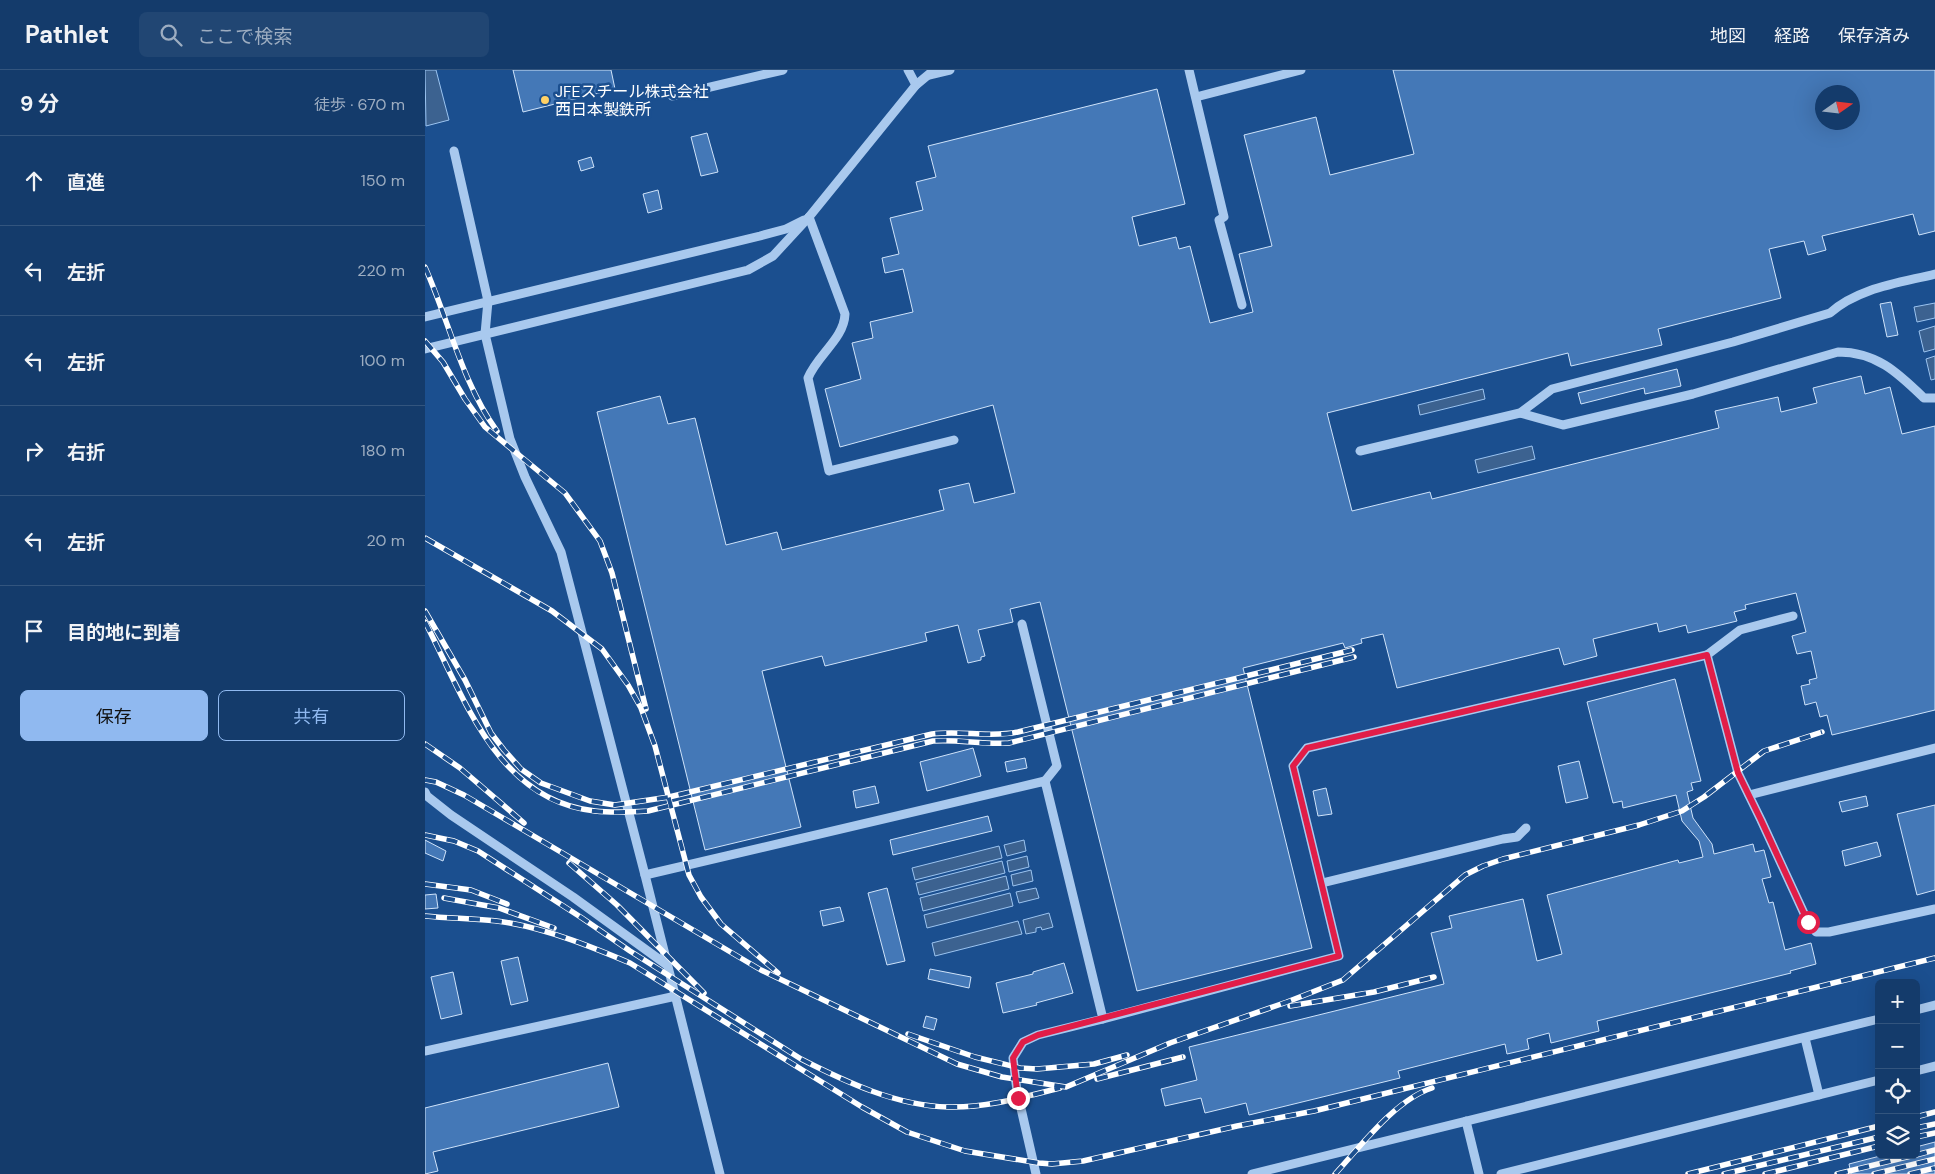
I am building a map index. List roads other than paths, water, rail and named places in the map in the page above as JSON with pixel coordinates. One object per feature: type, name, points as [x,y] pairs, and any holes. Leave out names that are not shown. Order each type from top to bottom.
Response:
[{"type":"lane","points":[[671,96],[783,70]]},
{"type":"lane","points":[[909,70],[916,85]]},
{"type":"lane","points":[[425,349],[748,270],[773,256],[809,217],[916,85],[931,73],[950,70]]},
{"type":"lane","points":[[1189,70],[1224,216],[1219,220],[1242,305]]},
{"type":"lane","points":[[1196,97],[1301,70]]},
{"type":"lane","points":[[454,150],[488,301],[485,334],[496,384],[518,461],[561,552],[720,1174]]},
{"type":"lane","points":[[425,317],[760,236],[786,229],[809,217]]},
{"type":"lane","points":[[809,217],[845,314],[845,323],[840,332],[812,369],[809,378],[829,471],[954,440]]},
{"type":"lane","points":[[1360,450],[1520,413],[1552,389],[1733,342],[1830,313],[1842,302],[1863,293],[1935,274]]},
{"type":"lane","points":[[1520,413],[1563,425],[1693,394],[1838,352],[1851,352],[1880,361],[1889,366],[1925,398],[1935,398]]},
{"type":"lane","points":[[1036,1174],[1017,1091],[1013,1058],[1023,1042],[1038,1035],[1339,956],[1293,766],[1307,748],[1707,655],[1740,630],[1793,616]]},
{"type":"lane","points":[[645,875],[1045,781],[1057,766],[1022,624]]},
{"type":"lane","points":[[1707,655],[1738,773],[1808,922],[1817,932],[1829,932],[1935,909]]},
{"type":"lane","points":[[1749,795],[1935,748]]},
{"type":"lane","points":[[1045,781],[1103,1018]]},
{"type":"lane","points":[[425,792],[427,796],[451,815],[573,897],[667,965]]},
{"type":"lane","points":[[1322,884],[1517,837],[1526,828]]},
{"type":"lane","points":[[425,1051],[676,996]]},
{"type":"lane","points":[[1920,1009],[1935,1005]]},
{"type":"lane","points":[[1252,1174],[1875,1020]]},
{"type":"lane","points":[[1805,1038],[1819,1095]]},
{"type":"lane","points":[[1920,1070],[1935,1066]]},
{"type":"lane","points":[[1501,1174],[1875,1081]]},
{"type":"lane","points":[[1466,1121],[1479,1174]]},
{"type":"water","points":[[425,70],[436,70],[449,120],[426,126]]},
{"type":"water","points":[[1935,303],[1935,318],[1917,322],[1914,307]]},
{"type":"water","points":[[1935,326],[1935,349],[1924,352],[1919,331]]},
{"type":"water","points":[[1935,356],[1935,379],[1931,380],[1926,359]]},
{"type":"water","points":[[1483,389],[1485,399],[1420,415],[1418,405]]},
{"type":"water","points":[[1532,446],[1535,459],[1478,473],[1475,460]]},
{"type":"water","points":[[1024,840],[1026,851],[1007,856],[1004,845]]},
{"type":"water","points":[[999,846],[1002,858],[915,880],[912,868]]},
{"type":"water","points":[[1027,856],[1029,867],[1009,872],[1007,861]]},
{"type":"water","points":[[1002,861],[1005,873],[919,895],[916,883]]},
{"type":"water","points":[[1031,870],[1033,881],[1013,886],[1011,875]]},
{"type":"water","points":[[1006,876],[1009,889],[923,911],[920,898]]},
{"type":"water","points":[[1036,888],[1039,898],[1019,903],[1016,892]]},
{"type":"water","points":[[1010,893],[1013,906],[927,928],[924,915]]},
{"type":"water","points":[[1049,913],[1053,927],[1042,930],[1041,927],[1036,928],[1036,932],[1026,934],[1023,920]]},
{"type":"water","points":[[1018,921],[1022,934],[935,956],[932,943]]},
{"type":"railway","points":[[425,267],[474,393],[497,431]]},
{"type":"railway","points":[[425,341],[443,362],[465,399],[485,427],[565,493],[600,541],[612,573],[646,709]]},
{"type":"railway","points":[[425,538],[552,611],[602,649],[628,685],[641,708],[655,746],[689,875],[701,897],[721,924],[778,973]]},
{"type":"railway","points":[[425,611],[465,680],[491,733],[521,769],[541,783],[590,801],[615,805],[669,797],[932,734],[1007,734],[1018,732],[1352,650]]},
{"type":"railway","points":[[425,622],[470,712],[488,741],[508,767],[533,788],[561,803],[608,812],[648,811],[933,741],[1009,743],[1354,657]]},
{"type":"railway","points":[[425,780],[436,782],[464,795],[761,970],[957,1064],[1002,1077],[1066,1087],[1170,1043],[1287,1002],[1343,980],[1465,875],[1483,866],[1503,859],[1639,825],[1682,811],[1704,797],[1764,751],[1822,732]]},
{"type":"railway","points":[[425,744],[460,768],[524,823]]},
{"type":"railway","points":[[425,835],[454,841],[478,851],[630,951],[801,1059],[854,1084],[910,1102],[948,1107],[991,1104],[1060,1088]]},
{"type":"railway","points":[[569,863],[617,905],[704,993]]},
{"type":"railway","points":[[425,884],[471,890],[507,904]]},
{"type":"railway","points":[[444,898],[499,908],[554,928]]},
{"type":"railway","points":[[425,916],[510,923],[556,935],[601,951],[630,963],[862,1107],[907,1132],[965,1151],[1052,1164],[1083,1161],[1237,1126],[1314,1111],[1935,958]]},
{"type":"railway","points":[[1290,1006],[1374,992],[1434,977]]},
{"type":"railway","points":[[908,1034],[975,1057],[1020,1068],[1037,1069],[1094,1064],[1127,1055]]},
{"type":"railway","points":[[1097,1079],[1183,1057]]},
{"type":"railway","points":[[1335,1174],[1392,1113],[1418,1094],[1432,1088]]},
{"type":"railway","points":[[1920,1116],[1935,1112]]},
{"type":"railway","points":[[1920,1127],[1935,1124]]},
{"type":"railway","points":[[1688,1174],[1875,1127]]},
{"type":"railway","points":[[1920,1136],[1935,1133]]},
{"type":"railway","points":[[1724,1174],[1875,1138]]},
{"type":"railway","points":[[1765,1174],[1875,1147]]},
{"type":"railway","points":[[1920,1154],[1935,1150]]},
{"type":"railway","points":[[1837,1174],[1899,1159]]},
{"type":"railway","points":[[1874,1174],[1935,1159]]},
{"type":"railway","points":[[1910,1174],[1935,1168]]},
{"type":"place","name":"JFEスチール株式会社 西日本製鉄所","points":[[545,100]]}]
